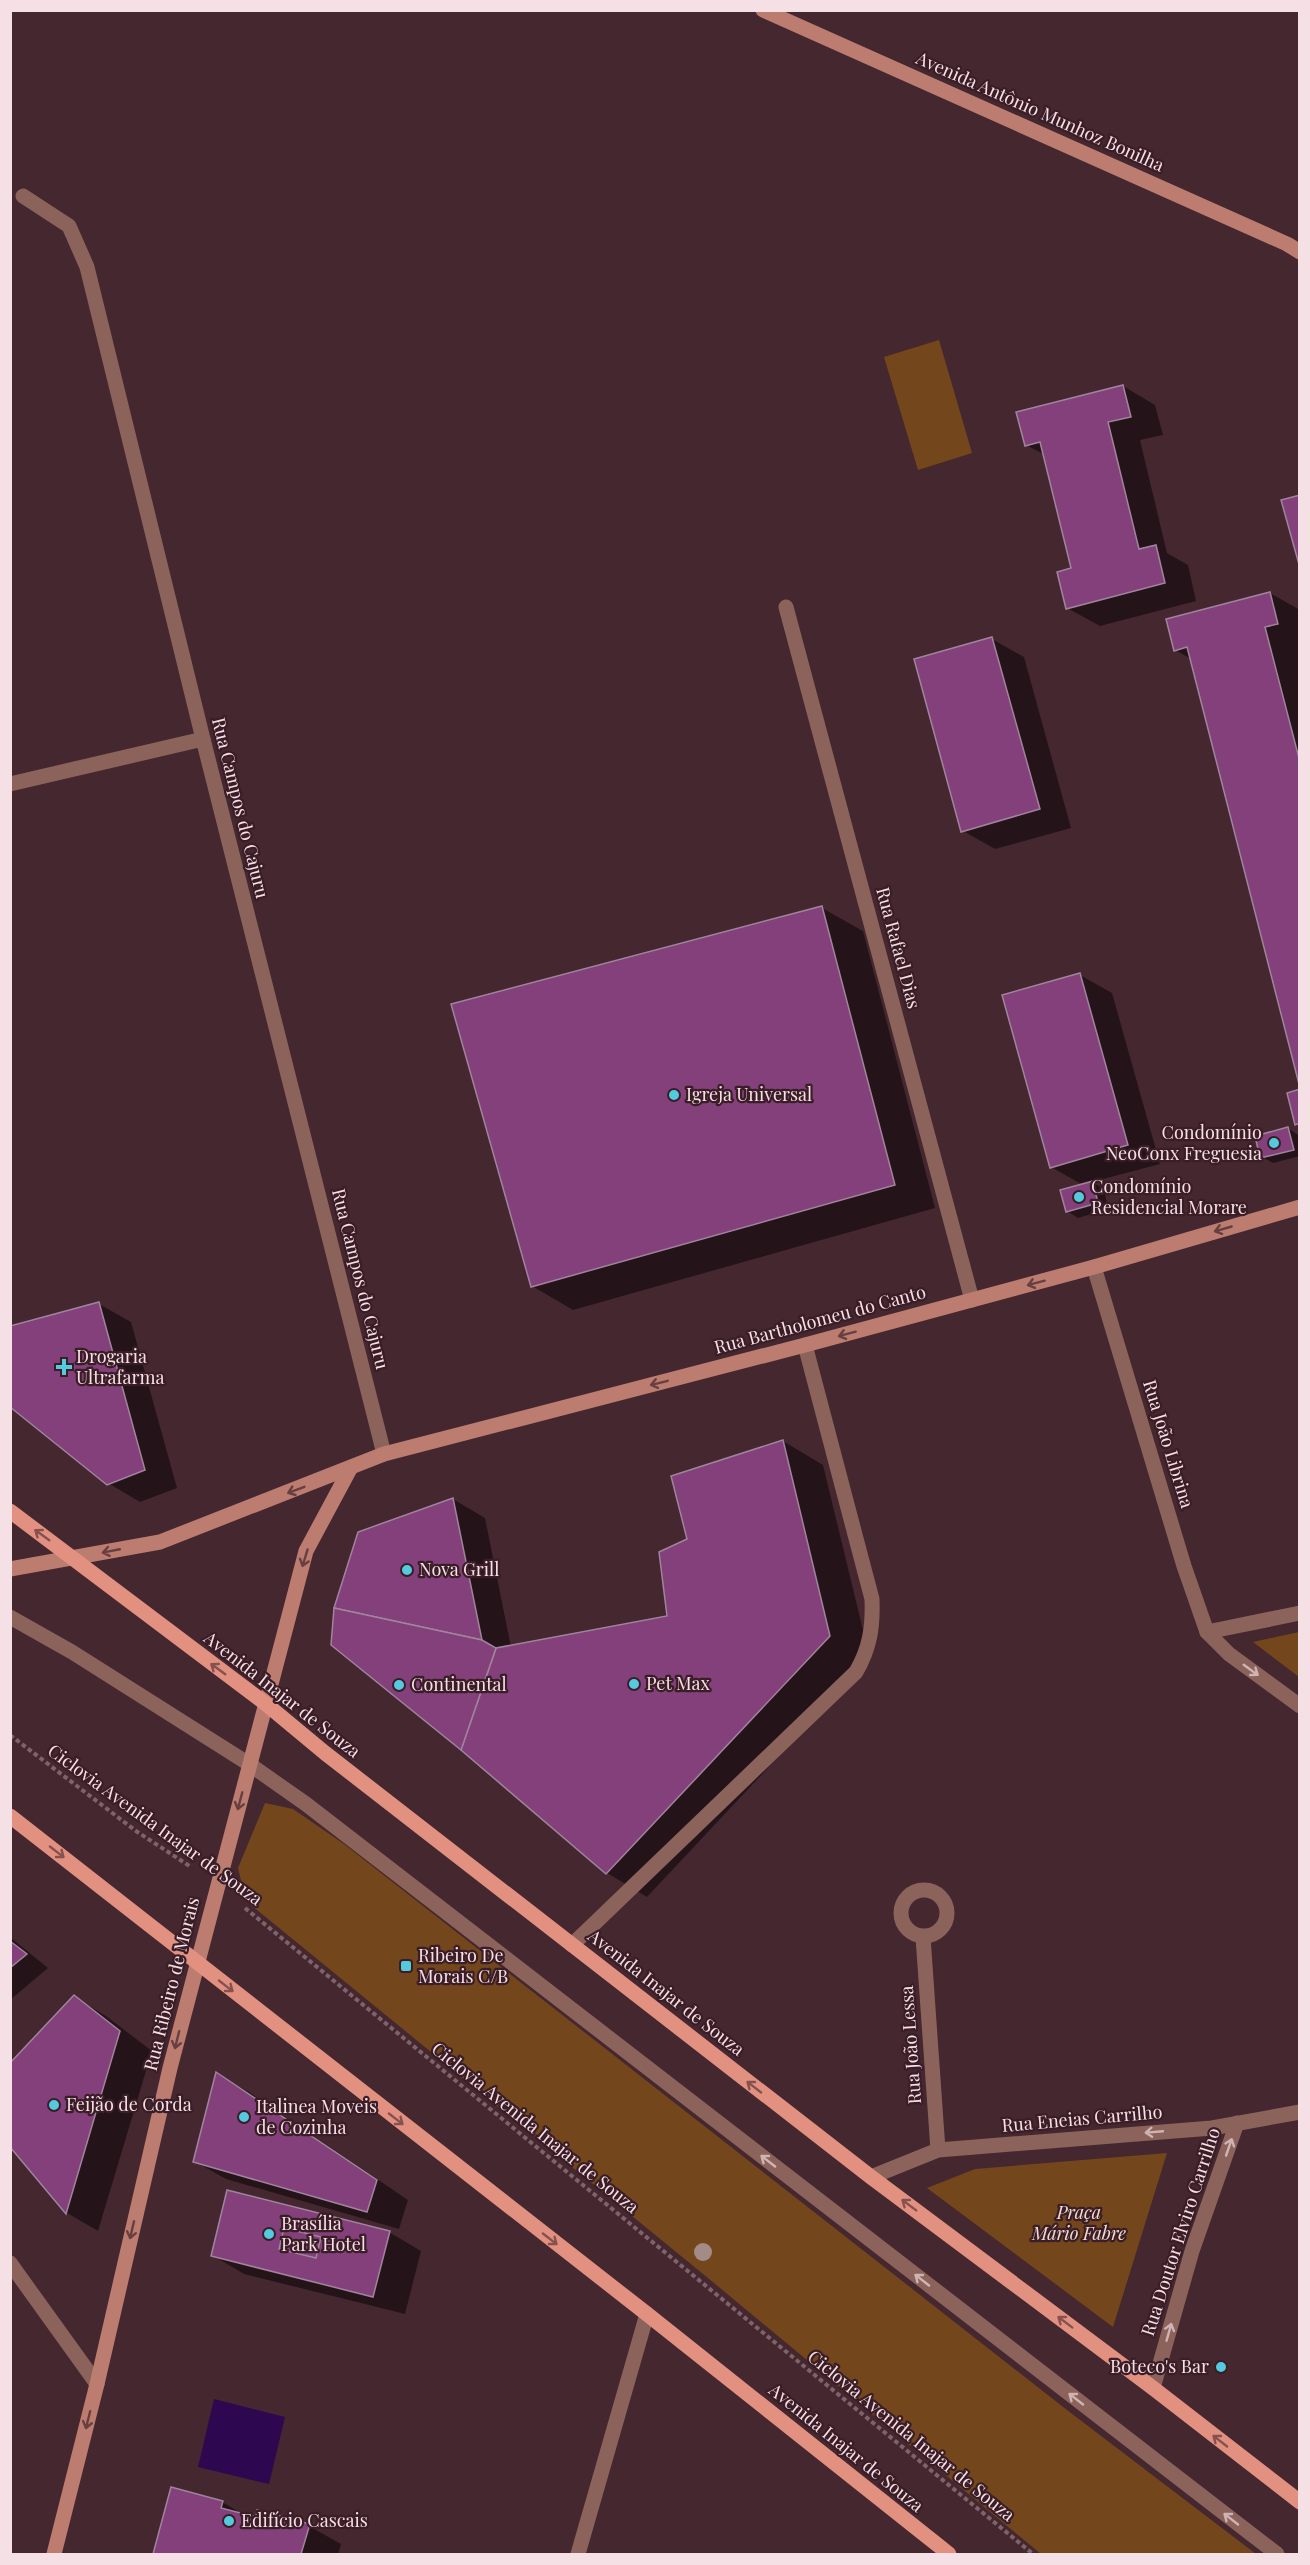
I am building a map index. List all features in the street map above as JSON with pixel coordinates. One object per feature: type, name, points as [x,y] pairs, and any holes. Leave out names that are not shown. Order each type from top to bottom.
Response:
[{"type":"main road","name":"Avenida Antônio Munhoz Bonilha","points":[[763,10],[1164,188],[1287,244],[1299,252]]},
{"type":"main road","name":"Rua Bartholomeu do Canto","points":[[10,1569],[160,1542],[384,1454],[972,1300],[1299,1207]]},
{"type":"main road","name":"Rua Ribeiro de Morais","points":[[54,2554],[97,2385],[170,2068],[306,1551],[350,1469]]},
{"type":"main road","name":"Avenida Inajar de Souza","points":[[10,1511],[74,1558],[117,1594],[266,1704],[871,2177],[1153,2388],[1299,2502]]},
{"type":"main road","name":"Avenida Inajar de Souza","points":[[10,1816],[949,2554]]},
{"type":"street","name":"Rua Campos do Cajuru","points":[[23,195],[69,226],[87,267],[203,739],[384,1454]]},
{"type":"street","name":"Rua Rafael Dias","points":[[786,607],[972,1300]]},
{"type":"street","points":[[10,784],[203,739]]},
{"type":"street","name":"Rua João Librina","points":[[1094,1267],[1184,1566],[1207,1632],[1229,1654],[1299,1706]]},
{"type":"street","points":[[572,1945],[856,1672],[866,1656],[873,1628],[872,1599],[805,1345]]},
{"type":"street","points":[[1207,1632],[1299,1613]]},
{"type":"street","points":[[10,1617],[72,1652],[249,1764],[306,1804],[1277,2554]]},
{"type":"street","name":"Rua João Lessa","points":[[923,1937],[938,2150]]},
{"type":"street","name":"Rua Eneias Carrilho","points":[[871,2177],[938,2150],[1212,2128],[1299,2112]]},
{"type":"street","name":"Rua Doutor Elviro Carrilho","points":[[1153,2388],[1192,2251],[1237,2123]]},
{"type":"street","points":[[10,2263],[97,2385]]},
{"type":"street","points":[[578,2554],[646,2314]]},
{"type":"path","name":"Ciclovia Avenida Inajar de Souza","points":[[10,1735],[136,1831],[217,1885],[1033,2554]]},
{"type":"green space","points":[[939,340],[972,453],[918,470],[884,357]]},
{"type":"green space","points":[[1299,1632],[1299,1677],[1253,1642]]},
{"type":"green space","points":[[265,1803],[293,1809],[344,1844],[1067,2410],[1256,2554],[1041,2554],[708,2278],[246,1901],[238,1868]]},
{"type":"green space","name":"Praça Mário Fabre","points":[[1167,2153],[1113,2327],[927,2188],[975,2169]]},
{"type":"shaded area","points":[[214,2399],[285,2417],[269,2484],[198,2467]]},
{"type":"building","points":[[1123,385],[1131,417],[1108,422],[1139,549],[1156,545],[1165,583],[1066,609],[1057,572],[1071,568],[1040,442],[1025,446],[1016,412]]},
{"type":"building","points":[[1300,495],[1300,568],[1281,500]]},
{"type":"building","points":[[1270,592],[1278,624],[1265,627],[1300,762],[1300,1088],[1187,647],[1174,651],[1166,619]]},
{"type":"building","points":[[992,637],[1040,809],[961,832],[914,659]]},
{"type":"building","name":"Igreja Universal","points":[[822,906],[895,1185],[531,1287],[451,1004]]},
{"type":"building","points":[[1080,973],[1128,1145],[1050,1168],[1002,995]]},
{"type":"building","points":[[1300,1089],[1300,1123],[1295,1125],[1287,1093]]},
{"type":"building","name":"Condomínio NeoConx Freguesia","points":[[1288,1127],[1294,1150],[1260,1158],[1255,1136]]},
{"type":"building","name":"Condomínio Residencial Morare","points":[[1093,1181],[1098,1203],[1066,1212],[1060,1190]]},
{"type":"building","name":"Drogaria Ultrafarma","points":[[99,1302],[145,1470],[107,1485],[10,1407],[10,1326]]},
{"type":"building","name":"Pet Max","points":[[783,1440],[830,1636],[606,1874],[461,1750],[496,1648],[667,1616],[659,1552],[687,1539],[671,1476]]},
{"type":"building","name":"Nova Grill","points":[[453,1498],[482,1640],[334,1608],[358,1532]]},
{"type":"building","points":[[334,1608],[482,1640],[496,1648],[461,1750],[331,1645]]},
{"type":"building","points":[[10,1941],[27,1954],[10,1968]]},
{"type":"building","name":"Feijão de Corda","points":[[74,1995],[120,2031],[66,2214],[10,2147],[10,2063]]},
{"type":"building","name":"Italinea Moveis de Cozinha","points":[[216,2072],[377,2180],[367,2212],[193,2162]]},
{"type":"building","points":[[227,2190],[390,2231],[373,2297],[211,2256]]},
{"type":"building","points":[[284,2228],[321,2237],[316,2258],[279,2249]]},
{"type":"building","name":"Edifício Cascais","points":[[171,2487],[223,2501],[221,2508],[256,2517],[257,2510],[310,2524],[301,2554],[153,2554]]},
{"type":"place","name":"Igreja Universal","points":[[674,1095]]},
{"type":"place","name":"Condomínio NeoConx Freguesia","points":[[1274,1143]]},
{"type":"place","name":"Condomínio Residencial Morare","points":[[1079,1197]]},
{"type":"place","name":"Drogaria Ultrafarma","points":[[64,1367]]},
{"type":"place","name":"Nova Grill","points":[[407,1570]]},
{"type":"place","name":"Pet Max","points":[[634,1684]]},
{"type":"place","name":"Continental","points":[[399,1685]]},
{"type":"place","name":"Ribeiro De Morais C/B","points":[[406,1966]]},
{"type":"place","name":"Feijão de Corda","points":[[54,2105]]},
{"type":"place","name":"Italinea Moveis de Cozinha","points":[[244,2117]]},
{"type":"place","name":"Brasília Park Hotel","points":[[269,2234]]},
{"type":"place","name":"Boteco's Bar","points":[[1221,2367]]},
{"type":"place","name":"Edifício Cascais","points":[[229,2521]]}]
